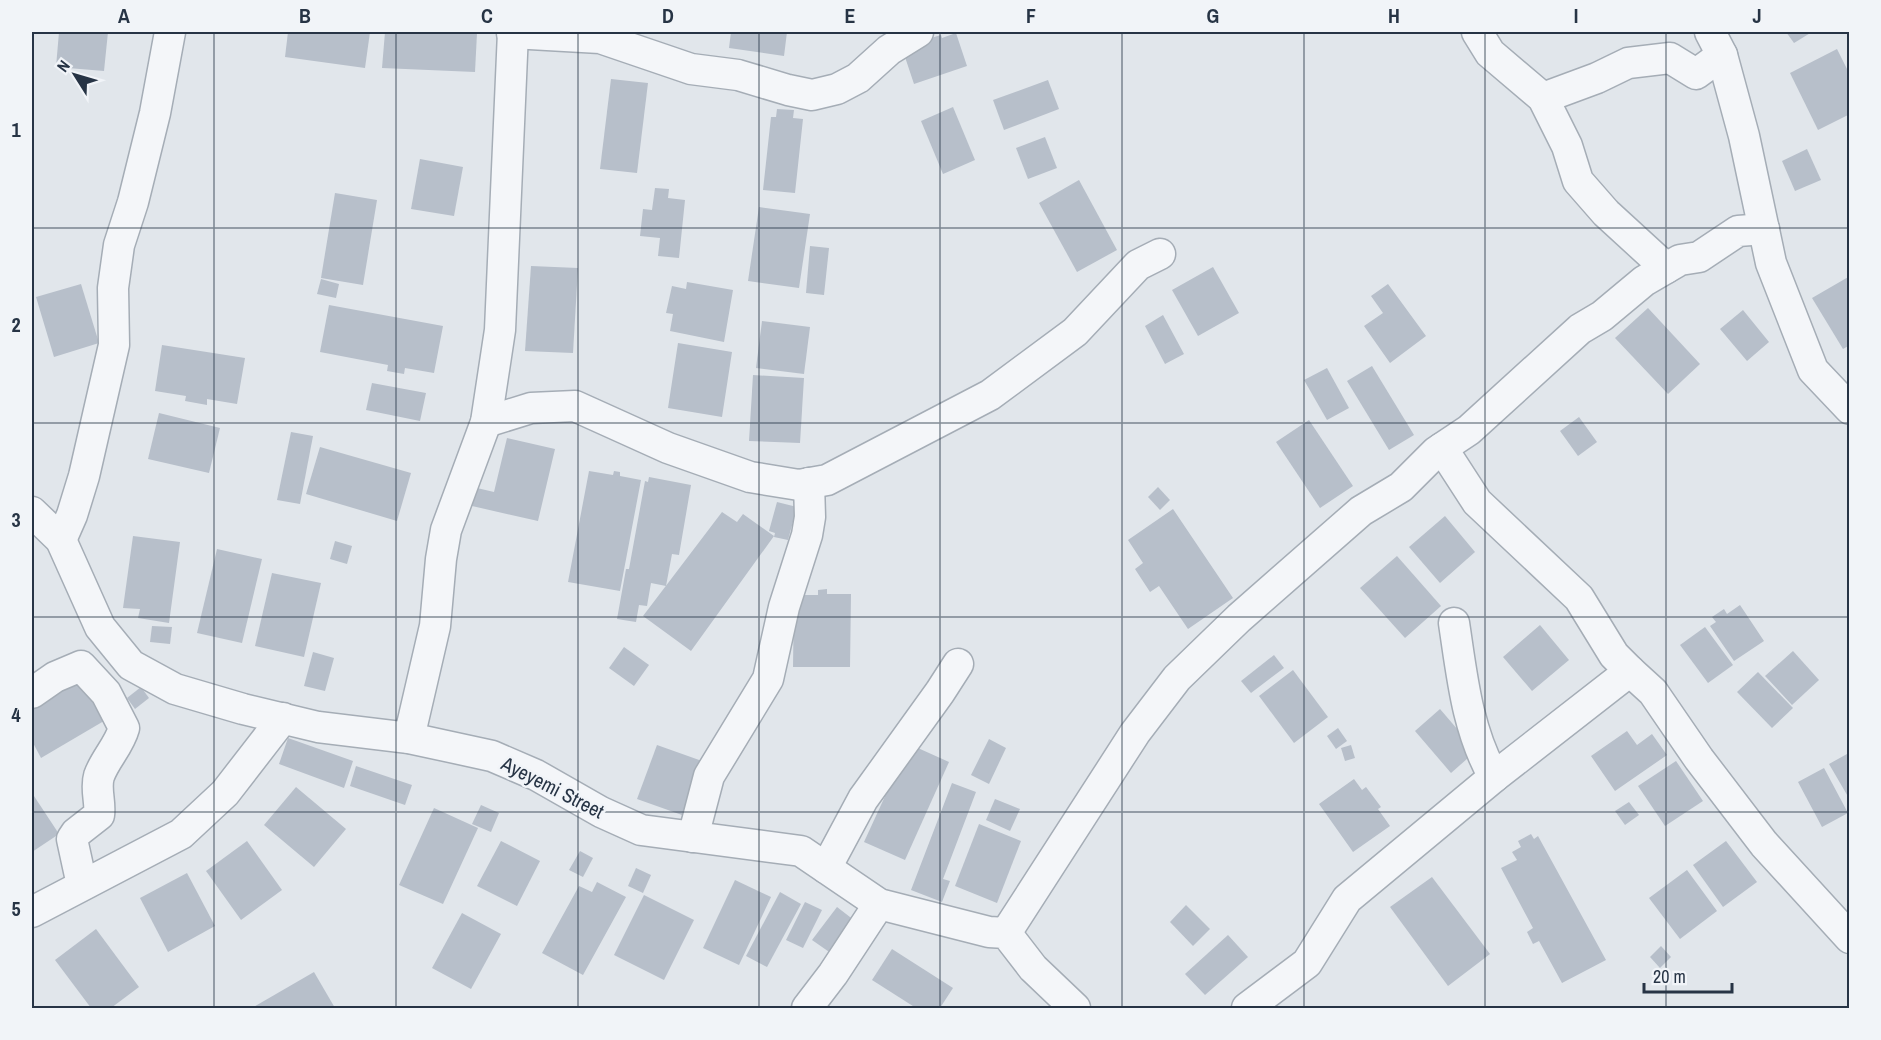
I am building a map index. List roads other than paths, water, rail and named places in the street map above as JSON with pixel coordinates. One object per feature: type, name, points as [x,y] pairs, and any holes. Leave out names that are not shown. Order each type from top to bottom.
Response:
[{"type":"street","points":[[32,512],[61,540],[72,515],[84,476],[114,345],[113,288],[119,245],[133,202],[154,114],[170,32]]},
{"type":"street","points":[[409,738],[435,626],[446,530],[486,422],[501,330],[513,32],[600,38],[691,69],[738,75],[788,90],[812,94],[837,89],[858,78],[889,51],[918,32]]},
{"type":"street","points":[[874,64],[880,32]]},
{"type":"street","points":[[1477,32],[1490,53],[1543,98],[1567,146],[1578,181],[1606,213],[1666,268]]},
{"type":"street","points":[[1543,98],[1597,78],[1628,63],[1670,58],[1696,74],[1716,43]]},
{"type":"street","points":[[1716,43],[1744,136],[1771,263],[1813,370],[1850,409]]},
{"type":"street","points":[[1075,1008],[1034,968],[1006,933],[1135,733],[1177,678],[1239,618],[1361,511],[1401,487],[1436,452],[1468,430],[1580,329],[1602,316],[1644,281],[1680,260],[1699,257],[1738,231],[1764,229]]},
{"type":"street","points":[[486,422],[531,408],[575,406],[668,448],[750,477],[799,485],[827,480],[990,395],[1075,332],[1138,265],[1160,255]]},
{"type":"street","points":[[1442,448],[1477,502],[1579,598],[1614,655],[1653,692],[1699,759],[1764,844],[1850,938]]},
{"type":"street","points":[[693,837],[709,776],[768,679],[784,607],[807,535],[810,517],[809,483]]},
{"type":"street","name":"Ayeyemi Street","points":[[61,540],[100,627],[131,665],[175,689],[318,727],[409,738],[492,756],[536,775],[601,812],[641,830],[801,850],[879,904],[989,932],[1006,933]]},
{"type":"street","points":[[1454,623],[1462,678],[1474,731],[1482,756],[1494,777]]},
{"type":"street","points":[[826,868],[863,799],[958,664]]},
{"type":"street","points":[[32,693],[55,677],[81,666],[106,693],[124,728],[121,738],[99,775],[97,786],[99,815],[76,832],[72,839],[82,885]]},
{"type":"street","points":[[1247,1008],[1307,963],[1347,898],[1494,777],[1630,671]]},
{"type":"street","points":[[32,912],[181,834],[225,793],[283,718]]},
{"type":"street","points":[[807,1008],[833,974],[879,904]]}]
